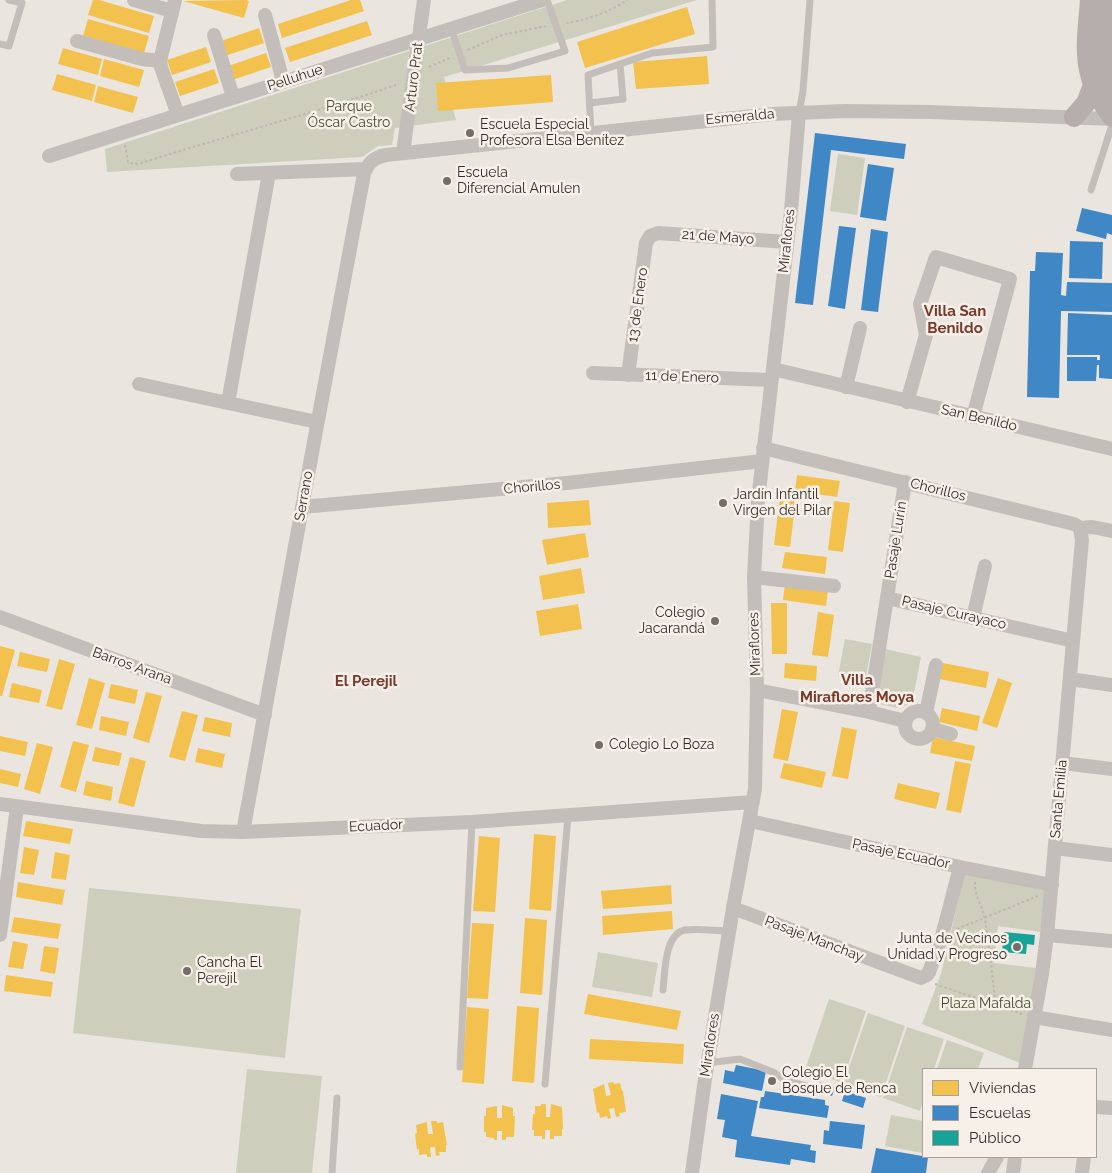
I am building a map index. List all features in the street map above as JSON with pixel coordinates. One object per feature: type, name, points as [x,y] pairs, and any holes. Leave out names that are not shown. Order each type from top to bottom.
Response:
[{"type":"main road","points":[[1090,0],[1087,59],[1103,88],[1112,118]]},
{"type":"main road","points":[[1074,117],[1103,88],[1105,75],[1102,59],[1108,11]]},
{"type":"street","points":[[134,0],[173,6],[160,61],[178,115]]},
{"type":"street","name":"Arturo Prat","points":[[403,153],[424,0]]},
{"type":"street","name":"Pelluhue","points":[[49,156],[542,0]]},
{"type":"street","points":[[265,15],[283,81]]},
{"type":"street","points":[[214,35],[234,97]]},
{"type":"street","points":[[77,41],[142,59],[160,61]]},
{"type":"street","name":"Esmeralda","points":[[237,174],[369,165],[381,156],[403,153],[756,115],[845,111],[1112,118]]},
{"type":"street","name":"Miraflores","points":[[692,1173],[707,1062],[732,908],[753,802],[756,772],[757,690],[754,577],[763,455],[787,242],[799,113]]},
{"type":"street","name":"Serrano","points":[[243,832],[318,422],[369,165]]},
{"type":"street","points":[[228,402],[270,173]]},
{"type":"street","name":"21 de Mayo","points":[[650,236],[658,233],[787,242]]},
{"type":"street","name":"13 de Enero","points":[[628,375],[646,242],[650,236]]},
{"type":"street","points":[[907,402],[926,335],[920,304],[936,258],[1010,279],[973,417]]},
{"type":"street","points":[[846,387],[860,328]]},
{"type":"street","name":"11 de Enero","points":[[593,373],[628,375],[772,375]]},
{"type":"street","name":"San Benildo","points":[[772,375],[846,387],[1112,448]]},
{"type":"street","points":[[139,384],[318,422]]},
{"type":"street","name":"Chorillos","points":[[302,507],[567,483],[763,455],[905,482],[1074,524],[1080,528],[1092,527],[1112,531]]},
{"type":"street","name":"Pasaje Lurín","points":[[888,598],[905,482]]},
{"type":"street","name":"Santa Emilia","points":[[1025,1068],[1047,935],[1048,884],[1055,848],[1082,540],[1080,528]]},
{"type":"street","points":[[973,618],[985,566]]},
{"type":"street","points":[[754,577],[834,586]]},
{"type":"street","name":"Pasaje Curayaco","points":[[869,712],[888,598],[1073,641]]},
{"type":"street","name":"Barros Arana","points":[[0,617],[265,715]]},
{"type":"street","points":[[926,713],[936,665]]},
{"type":"street","points":[[1070,679],[1112,685]]},
{"type":"street","points":[[757,690],[905,721]]},
{"type":"street","points":[[921,711],[930,716],[932,729],[924,738],[914,738],[908,735],[905,721],[911,714],[921,711]]},
{"type":"street","points":[[932,729],[951,734]]},
{"type":"street","points":[[1062,763],[1112,769]]},
{"type":"street","name":"Ecuador","points":[[0,804],[201,831],[243,832],[472,822],[753,802]]},
{"type":"street","points":[[0,935],[17,806]]},
{"type":"street","name":"Pasaje Ecuador","points":[[750,822],[1048,884]]},
{"type":"street","points":[[1055,848],[1112,855]]},
{"type":"street","points":[[924,977],[929,972],[942,936],[960,867]]},
{"type":"street","name":"Pasaje Manchay","points":[[732,908],[917,978],[924,977]]},
{"type":"street","points":[[1047,935],[1112,941]]},
{"type":"street","points":[[1034,1017],[1112,1030]]},
{"type":"street","points":[[1097,1107],[1112,1108]]},
{"type":"street","points":[[988,1173],[996,1158]]},
{"type":"street","points":[[1013,1173],[1014,1158]]},
{"type":"street","points":[[1082,1173],[1084,1158]]},
{"type":"lane","points":[[0,44],[9,46],[22,3],[9,0]]},
{"type":"lane","points":[[451,28],[465,70],[508,68],[565,51],[547,0]]},
{"type":"lane","points":[[591,133],[588,75],[652,53],[712,47],[712,0]]},
{"type":"lane","points":[[799,113],[803,91],[810,0]]},
{"type":"lane","points":[[590,103],[623,99],[620,64]]},
{"type":"lane","points":[[1091,190],[1112,125]]},
{"type":"lane","points":[[545,1084],[568,816]]},
{"type":"lane","points":[[460,1067],[472,822]]},
{"type":"lane","points":[[663,990],[668,949],[677,934],[688,930],[729,931]]},
{"type":"lane","points":[[707,1062],[740,1059],[775,1073],[783,1079],[807,1086]]},
{"type":"lane","points":[[332,1173],[337,1098]]},
{"type":"path","points":[[122,133],[128,162],[134,164],[141,163],[339,104],[414,79],[429,66],[502,35],[577,22],[596,16],[627,0]]},
{"type":"path","points":[[976,870],[974,885],[985,918],[996,1005],[994,1010]]},
{"type":"path","points":[[974,885],[995,874]]},
{"type":"path","points":[[942,936],[1039,896],[1048,884]]},
{"type":"path","points":[[924,977],[952,991],[1034,1017]]},
{"type":"green space","name":"Parque Óscar Castro","points":[[567,0],[697,0],[444,77],[456,120],[395,128],[392,145],[378,146],[362,157],[107,172],[105,149]]},
{"type":"green space","points":[[838,154],[865,158],[857,215],[830,211]]},
{"type":"green space","points":[[845,639],[872,644],[865,681],[838,676]]},
{"type":"green space","points":[[885,649],[921,657],[912,703],[898,708],[874,703]]},
{"type":"green space","name":"Plaza Mafalda","points":[[965,873],[1045,890],[1041,932],[998,926],[994,963],[1036,968],[1020,1063],[922,1024],[941,974]]},
{"type":"green space","name":"Cancha El Perejil","points":[[89,888],[301,909],[285,1058],[73,1033]]},
{"type":"green space","points":[[598,952],[658,963],[652,997],[592,987]]},
{"type":"green space","points":[[829,999],[866,1011],[842,1083],[805,1070]]},
{"type":"green space","points":[[868,1013],[905,1026],[881,1097],[843,1085]]},
{"type":"green space","points":[[907,1027],[944,1039],[934,1068],[922,1068],[922,1104],[920,1111],[883,1098]]},
{"type":"green space","points":[[947,1040],[984,1053],[978,1068],[937,1068]]},
{"type":"green space","points":[[247,1069],[322,1076],[312,1173],[236,1173]]},
{"type":"green space","points":[[891,1115],[922,1121],[922,1153],[885,1146]]},
{"type":"building: Viviendas","points":[[93,0],[99,0],[154,16],[149,33],[88,15]]},
{"type":"building: Viviendas","points":[[351,0],[360,0],[364,11],[282,38],[278,24]]},
{"type":"building: Viviendas","points":[[183,1],[249,1],[244,18]]},
{"type":"building: Viviendas","points":[[687,7],[695,34],[585,68],[577,42]]},
{"type":"building: Viviendas","points":[[88,19],[149,36],[144,53],[83,36]]},
{"type":"building: Viviendas","points":[[367,21],[372,35],[290,62],[285,48]]},
{"type":"building: Viviendas","points":[[259,28],[264,43],[225,56],[221,41]]},
{"type":"building: Viviendas","points":[[206,47],[211,62],[172,75],[167,60]]},
{"type":"building: Viviendas","points":[[63,48],[102,59],[98,75],[58,64]]},
{"type":"building: Viviendas","points":[[266,53],[271,67],[232,80],[228,66]]},
{"type":"building: Viviendas","points":[[707,56],[709,84],[636,89],[633,62]]},
{"type":"building: Viviendas","points":[[104,59],[144,70],[139,87],[100,76]]},
{"type":"building: Viviendas","points":[[214,69],[219,83],[180,96],[175,82]]},
{"type":"building: Viviendas","points":[[57,74],[96,85],[92,101],[52,90]]},
{"type":"building: Viviendas","points":[[551,75],[553,102],[438,111],[436,83]]},
{"type":"building: Viviendas","points":[[98,86],[138,97],[133,113],[94,102]]},
{"type":"building: Viviendas","points":[[797,475],[840,481],[837,497],[795,491]]},
{"type":"building: Viviendas","points":[[780,496],[796,498],[790,547],[774,545]]},
{"type":"building: Viviendas","points":[[589,500],[591,525],[548,528],[547,503]]},
{"type":"building: Viviendas","points":[[834,501],[850,503],[843,552],[828,550]]},
{"type":"building: Viviendas","points":[[585,533],[589,557],[547,565],[542,540]]},
{"type":"building: Viviendas","points":[[785,552],[827,557],[825,574],[782,568]]},
{"type":"building: Viviendas","points":[[581,568],[585,593],[543,600],[539,576]]},
{"type":"building: Viviendas","points":[[785,584],[828,590],[826,606],[783,600]]},
{"type":"building: Viviendas","points":[[771,603],[787,603],[787,654],[772,654]]},
{"type":"building: Viviendas","points":[[578,604],[582,629],[540,636],[536,611]]},
{"type":"building: Viviendas","points":[[818,612],[834,615],[828,657],[812,655]]},
{"type":"building: Viviendas","points":[[0,646],[15,650],[2,696],[0,696]]},
{"type":"building: Viviendas","points":[[20,652],[50,659],[47,672],[17,666]]},
{"type":"building: Viviendas","points":[[59,659],[75,664],[62,710],[46,706]]},
{"type":"building: Viviendas","points":[[785,663],[817,666],[816,681],[784,678]]},
{"type":"building: Viviendas","points":[[943,663],[989,672],[986,688],[939,679]]},
{"type":"building: Viviendas","points":[[89,678],[105,683],[92,729],[76,725]]},
{"type":"building: Viviendas","points":[[998,678],[1012,683],[997,728],[982,723]]},
{"type":"building: Viviendas","points":[[12,683],[42,690],[39,703],[9,697]]},
{"type":"building: Viviendas","points":[[111,684],[138,690],[135,704],[108,698]]},
{"type":"building: Viviendas","points":[[146,692],[162,696],[149,743],[133,738]]},
{"type":"building: Viviendas","points":[[942,708],[980,716],[977,731],[939,722]]},
{"type":"building: Viviendas","points":[[782,709],[798,712],[788,761],[773,758]]},
{"type":"building: Viviendas","points":[[182,711],[198,715],[185,761],[169,757]]},
{"type":"building: Viviendas","points":[[101,716],[129,722],[126,736],[99,730]]},
{"type":"building: Viviendas","points":[[205,717],[232,723],[230,737],[202,731]]},
{"type":"building: Viviendas","points":[[842,727],[857,730],[848,779],[832,776]]},
{"type":"building: Viviendas","points":[[0,736],[28,742],[25,756],[0,751]]},
{"type":"building: Viviendas","points":[[933,737],[975,746],[972,761],[930,753]]},
{"type":"building: Viviendas","points":[[73,741],[89,745],[76,792],[60,787]]},
{"type":"building: Viviendas","points":[[37,743],[53,747],[40,794],[24,789]]},
{"type":"building: Viviendas","points":[[95,747],[122,753],[119,766],[92,761]]},
{"type":"building: Viviendas","points":[[198,748],[225,754],[222,768],[195,762]]},
{"type":"building: Viviendas","points":[[130,757],[146,761],[134,807],[118,803]]},
{"type":"building: Viviendas","points":[[955,761],[971,764],[961,813],[946,810]]},
{"type":"building: Viviendas","points":[[784,763],[826,772],[822,788],[780,778]]},
{"type":"building: Viviendas","points":[[0,769],[21,774],[18,787],[0,783]]},
{"type":"building: Viviendas","points":[[86,781],[113,787],[111,801],[83,795]]},
{"type":"building: Viviendas","points":[[898,783],[940,793],[936,809],[894,799]]},
{"type":"building: Viviendas","points":[[26,821],[73,829],[70,844],[23,836]]},
{"type":"building: Viviendas","points":[[534,834],[556,836],[551,911],[529,909]]},
{"type":"building: Viviendas","points":[[479,836],[500,838],[495,912],[473,911]]},
{"type":"building: Viviendas","points":[[24,847],[39,850],[34,875],[20,873]]},
{"type":"building: Viviendas","points":[[55,852],[70,855],[66,880],[51,878]]},
{"type":"building: Viviendas","points":[[18,882],[65,890],[62,905],[16,897]]},
{"type":"building: Viviendas","points":[[671,885],[672,904],[603,909],[601,891]]},
{"type":"building: Viviendas","points":[[672,911],[673,929],[603,935],[602,916]]},
{"type":"building: Viviendas","points":[[14,917],[61,924],[58,939],[11,932]]},
{"type":"building: Viviendas","points":[[525,918],[547,920],[542,995],[520,993]]},
{"type":"building: Viviendas","points":[[472,923],[494,924],[488,999],[467,998]]},
{"type":"building: Viviendas","points":[[13,941],[28,944],[23,969],[8,967]]},
{"type":"building: Viviendas","points":[[44,946],[59,948],[55,974],[40,971]]},
{"type":"building: Viviendas","points":[[6,975],[53,982],[51,997],[4,991]]},
{"type":"building: Viviendas","points":[[588,994],[681,1011],[677,1030],[584,1014]]},
{"type":"building: Viviendas","points":[[517,1006],[539,1008],[534,1083],[512,1081]]},
{"type":"building: Viviendas","points":[[467,1007],[489,1009],[484,1084],[462,1082]]},
{"type":"building: Viviendas","points":[[590,1039],[684,1044],[683,1064],[589,1059]]},
{"type":"building: Viviendas","points":[[613,1082],[614,1084],[620,1083],[626,1112],[619,1113],[620,1116],[616,1117],[614,1108],[609,1109],[611,1118],[608,1119],[607,1116],[600,1118],[599,1112],[597,1113],[593,1089],[604,1084],[606,1096],[611,1095],[608,1083]]},
{"type":"building: Viviendas","points":[[541,1104],[546,1104],[546,1117],[550,1117],[551,1104],[562,1107],[562,1136],[554,1136],[554,1139],[550,1139],[550,1130],[545,1130],[545,1139],[542,1139],[542,1136],[534,1136],[534,1130],[532,1130],[533,1114],[535,1114],[535,1106],[541,1106]]},
{"type":"building: Viviendas","points":[[502,1105],[513,1108],[513,1116],[515,1116],[514,1137],[506,1137],[506,1140],[502,1140],[502,1131],[497,1131],[497,1140],[494,1140],[494,1138],[486,1137],[486,1132],[484,1132],[484,1116],[486,1116],[486,1108],[497,1106],[497,1118],[502,1118]]},
{"type":"building: Viviendas","points":[[431,1121],[443,1122],[447,1145],[446,1152],[439,1152],[440,1155],[436,1156],[435,1147],[430,1147],[431,1157],[427,1157],[427,1154],[419,1155],[419,1149],[417,1150],[416,1125],[427,1122],[428,1134],[433,1134]]},
{"type":"building: Escuelas","points":[[815,133],[906,144],[904,159],[831,150],[813,305],[795,303]]},
{"type":"building: Escuelas","points":[[868,164],[894,168],[886,221],[860,217]]},
{"type":"building: Escuelas","points":[[1082,208],[1112,215],[1112,235],[1107,233],[1106,239],[1076,231]]},
{"type":"building: Escuelas","points":[[839,226],[856,228],[845,309],[828,306]]},
{"type":"building: Escuelas","points":[[871,229],[888,232],[878,312],[861,310]]},
{"type":"building: Escuelas","points":[[1070,241],[1103,242],[1102,279],[1069,278]]},
{"type":"building: Escuelas","points":[[1036,252],[1063,253],[1061,295],[1066,296],[1067,282],[1112,283],[1112,312],[1061,311],[1059,398],[1027,397],[1030,271],[1035,271]]},
{"type":"building: Escuelas","points":[[1068,313],[1112,315],[1112,379],[1099,378],[1099,365],[1097,365],[1096,381],[1067,381],[1067,357],[1097,357],[1097,360],[1100,360],[1100,355],[1067,355]]},
{"type":"building: Escuelas","points":[[736,1065],[766,1071],[762,1091],[723,1083],[725,1070],[734,1072]]},
{"type":"building: Escuelas","points":[[820,1082],[835,1087],[832,1096],[817,1090]]},
{"type":"building: Escuelas","points":[[765,1091],[825,1100],[825,1105],[829,1106],[827,1118],[759,1108],[761,1097],[764,1097]]},
{"type":"building: Escuelas","points":[[845,1091],[866,1098],[863,1108],[842,1101]]},
{"type":"building: Escuelas","points":[[721,1094],[758,1101],[751,1136],[811,1145],[810,1150],[816,1151],[815,1163],[791,1159],[790,1165],[735,1157],[737,1140],[722,1137],[725,1120],[717,1119]]},
{"type":"building: Escuelas","points":[[830,1121],[865,1125],[862,1149],[823,1144],[824,1130],[829,1131]]},
{"type":"building: Escuelas","points":[[876,1148],[928,1158],[926,1173],[871,1173]]},
{"type":"building: Público","points":[[1004,932],[1035,935],[1034,945],[1027,944],[1026,954],[1002,952]]},
{"type":"place","name":"Escuela Especial Profesora Elsa Benítez","points":[[470,133]]},
{"type":"place","name":"Escuela Diferencial Amulen","points":[[447,181]]},
{"type":"place","name":"Jardín Infantil Virgen del Pilar","points":[[723,503]]},
{"type":"place","name":"Colegio Jacarandá","points":[[715,621]]},
{"type":"place","name":"Colegio Lo Boza","points":[[599,745]]},
{"type":"place","name":"Junta de Vecinos Unidad y Progreso","points":[[1017,947]]},
{"type":"place","name":"Cancha El Perejil","points":[[187,971]]},
{"type":"place","name":"Colegio El Bosque de Renca","points":[[772,1081]]},
{"type":"district","name":"Villa San Benildo","points":[[955,320]]},
{"type":"district","name":"El Perejil","points":[[366,681]]},
{"type":"district","name":"Villa Miraflores Moya","points":[[857,688]]}]
